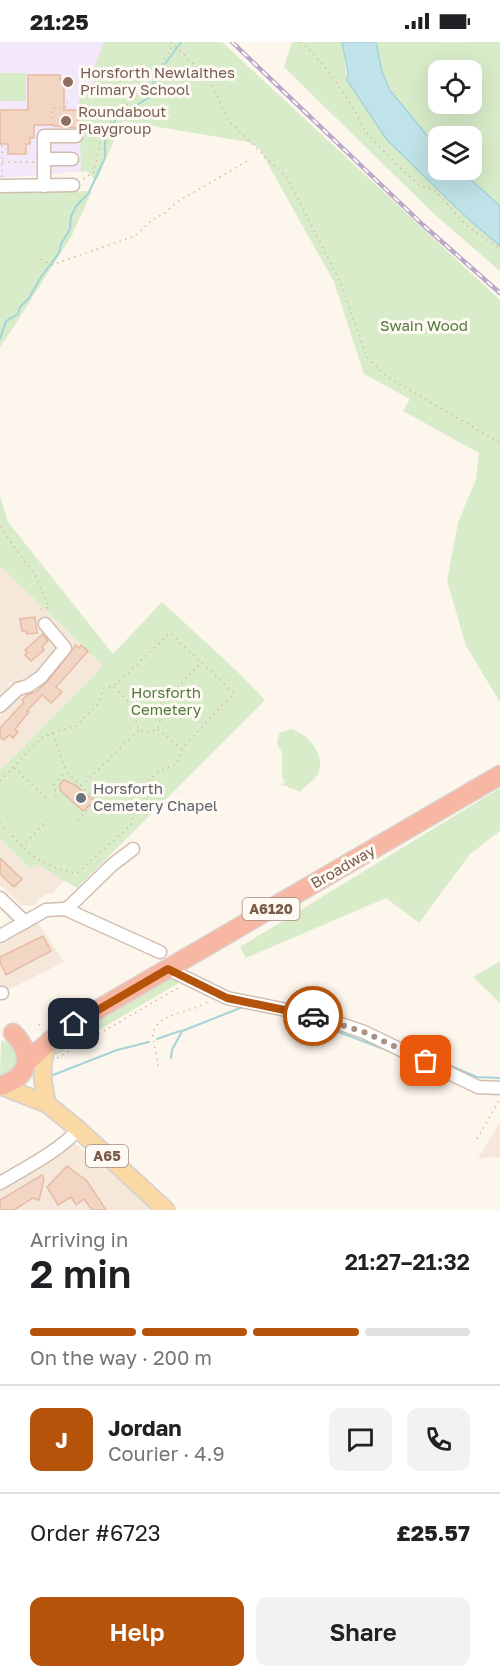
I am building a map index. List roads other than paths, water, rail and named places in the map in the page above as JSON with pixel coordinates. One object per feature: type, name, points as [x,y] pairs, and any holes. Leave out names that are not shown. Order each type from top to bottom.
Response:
[{"type":"highway","name":"Broadway","points":[[61,1031],[500,775]]},
{"type":"highway","name":"A6120","points":[[7,1031],[38,1037],[61,1031]]},
{"type":"highway","points":[[0,1086],[14,1082],[25,1066],[25,1049],[22,1042],[7,1031]]},
{"type":"highway","name":"A6120","points":[[25,1066],[50,1052],[61,1031]]},
{"type":"main road","points":[[47,1104],[41,1077],[42,1064],[50,1052]]},
{"type":"main road","name":"A65","points":[[25,1066],[47,1104]]},
{"type":"main road","name":"A65","points":[[0,1086],[47,1104],[78,1129],[163,1209]]},
{"type":"street","points":[[44,186],[44,136],[76,136]]},
{"type":"street","points":[[44,159],[72,159]]},
{"type":"street","points":[[1,186],[73,185]]},
{"type":"street","points":[[0,706],[18,689],[28,686],[41,676],[65,648],[43,615]]},
{"type":"street","points":[[65,909],[112,865],[133,849]]},
{"type":"street","points":[[0,898],[24,922]]},
{"type":"street","points":[[0,936],[46,910],[65,909],[160,952]]},
{"type":"street","points":[[168,969],[227,998],[321,1017],[364,1032],[478,1087],[500,1088]]},
{"type":"street","points":[[0,1183],[56,1148],[73,1136],[78,1129]]},
{"type":"water","points":[[342,42],[376,42],[382,72],[390,90],[428,137],[428,180],[387,140],[347,80],[348,73]]},
{"type":"water","points":[[428,180],[471,180],[500,206],[500,246]]},
{"type":"waterway","points":[[0,339],[6,321],[18,314],[20,307],[29,298],[59,253],[61,244],[70,229],[71,216],[77,205],[88,194],[105,158],[107,132],[117,118],[148,98],[151,85],[159,78],[162,68],[181,42]]},
{"type":"waterway","points":[[171,1058],[172,1050],[182,1031],[243,1007]]},
{"type":"waterway","points":[[260,1011],[299,1018]]},
{"type":"waterway","points":[[307,1020],[394,1053]]},
{"type":"waterway","points":[[157,1039],[180,1031]]},
{"type":"waterway","points":[[48,1077],[117,1050],[149,1042]]},
{"type":"waterway","points":[[425,1055],[477,1077],[500,1078]]},
{"type":"railway","points":[[232,42],[423,225],[500,293]]},
{"type":"place","name":"Horsforth Newlaithes Primary School","points":[[68,82]]},
{"type":"place","name":"Roundabout Playgroup","points":[[66,121]]},
{"type":"place","name":"Horsforth Cemetery Chapel","points":[[81,798]]},
{"type":"park label","name":"Swain Wood","points":[[424,326]]},
{"type":"park label","name":"Horsforth Cemetery","points":[[166,702]]}]
